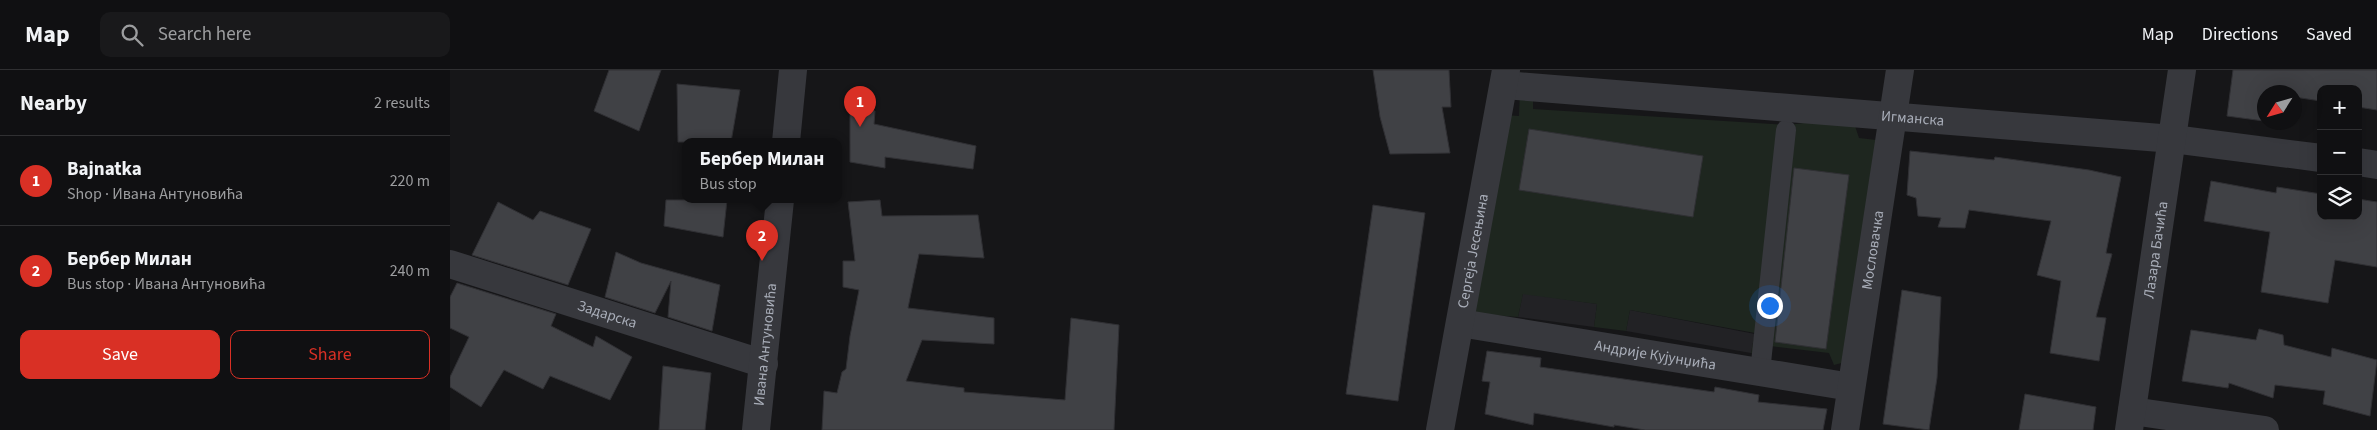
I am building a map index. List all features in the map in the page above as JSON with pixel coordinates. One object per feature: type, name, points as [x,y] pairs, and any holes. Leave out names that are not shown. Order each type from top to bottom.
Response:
[{"type":"street","points":[[786,138],[793,70]]},
{"type":"street","name":"Мословачка","points":[[1845,430],[1900,70]]},
{"type":"street","name":"Лазара Бачића","points":[[2131,421],[2182,70]]},
{"type":"street","name":"Игманска","points":[[1505,78],[1894,116],[2172,139],[2317,157]]},
{"type":"street","name":"Сергеја Јесењина","points":[[1440,430],[1505,78]]},
{"type":"street","points":[[1760,372],[1786,130]]},
{"type":"street","points":[[2362,163],[2377,165]]},
{"type":"street","name":"Ивана Антуновића","points":[[756,430],[780,203]]},
{"type":"street","name":"Задарска","points":[[451,267],[764,364]]},
{"type":"street","name":"Андрије Кујунџића","points":[[1460,323],[1851,387]]},
{"type":"street","points":[[2131,421],[2265,430]]},
{"type":"shaded area","points":[[1520,90],[1533,92],[1533,109],[1788,125],[1852,117],[1859,138],[1885,141],[1849,361],[1834,365],[1829,353],[1770,346],[1769,356],[1751,353],[1755,333],[1630,310],[1626,331],[1594,327],[1597,304],[1523,294],[1518,317],[1468,313],[1504,115],[1519,116]]},
{"type":"shaded area","points":[[1523,293],[1597,304],[1594,327],[1518,317]]},
{"type":"shaded area","points":[[1630,310],[1755,334],[1751,353],[1626,331]]},
{"type":"building","points":[[609,70],[661,70],[639,131],[594,111]]},
{"type":"building","points":[[1373,70],[1449,70],[1451,107],[1442,107],[1450,153],[1390,154],[1380,117]]},
{"type":"building","points":[[2233,70],[2377,70],[2377,110],[2362,108],[2362,85],[2317,85],[2317,100],[2302,98],[2302,85],[2257,85],[2257,120],[2227,116]]},
{"type":"building","points":[[677,84],[740,90],[732,138],[682,138],[682,142],[678,142]]},
{"type":"building","points":[[850,108],[875,111],[874,124],[976,146],[973,169],[885,157],[885,168],[850,162]]},
{"type":"building","points":[[1529,129],[1703,156],[1693,217],[1519,190]]},
{"type":"building","points":[[1910,151],[1994,160],[1995,157],[2089,170],[2121,177],[2106,253],[2112,254],[2096,317],[2106,318],[2099,361],[2050,353],[2061,281],[2037,275],[2051,221],[1969,210],[1965,228],[1938,227],[1941,218],[1918,216],[1916,198],[1907,195]]},
{"type":"building","points":[[1794,168],[1849,175],[1826,349],[1775,342]]},
{"type":"building","points":[[2211,181],[2276,193],[2277,187],[2317,193],[2317,220],[2362,220],[2362,200],[2377,202],[2377,267],[2335,260],[2328,303],[2261,292],[2270,232],[2204,221]]},
{"type":"building","points":[[666,200],[682,200],[682,203],[727,203],[723,237],[664,226]]},
{"type":"building","points":[[880,200],[882,216],[978,215],[984,258],[919,254],[908,308],[994,318],[994,344],[922,340],[906,381],[964,388],[964,392],[1065,400],[1071,318],[1119,325],[1114,430],[822,430],[824,391],[837,393],[842,372],[846,369],[859,290],[843,287],[843,261],[855,261],[848,202]]},
{"type":"building","points":[[498,202],[533,220],[540,211],[591,229],[568,285],[472,255]]},
{"type":"building","points":[[1373,205],[1425,213],[1398,401],[1346,394]]},
{"type":"building","points":[[616,252],[641,263],[720,285],[712,331],[668,317],[671,281],[655,313],[605,297]]},
{"type":"building","points":[[457,283],[556,314],[551,326],[593,347],[596,336],[632,357],[610,400],[550,376],[543,389],[504,370],[481,407],[450,387],[450,377],[469,337],[450,328],[450,297]]},
{"type":"building","points":[[1902,290],[1941,297],[1937,378],[1929,430],[1883,424]]},
{"type":"building","points":[[2259,329],[2283,335],[2284,345],[2331,357],[2332,348],[2377,360],[2370,416],[2323,404],[2325,391],[2275,385],[2273,398],[2229,383],[2228,388],[2182,381],[2191,330],[2256,340]]},
{"type":"building","points":[[1487,351],[1541,358],[1540,367],[1714,392],[1715,387],[1759,395],[1758,402],[1827,409],[1823,430],[1645,430],[1614,425],[1614,427],[1534,413],[1533,425],[1485,414],[1490,382],[1482,381]]},
{"type":"building","points":[[663,366],[711,373],[705,430],[659,430]]},
{"type":"building","points":[[2025,394],[2096,407],[2093,430],[2019,430]]},
{"type":"place","name":"Bajnatka","points":[[860,127]]},
{"type":"place","name":"Бербер Милан","points":[[762,261]]}]
